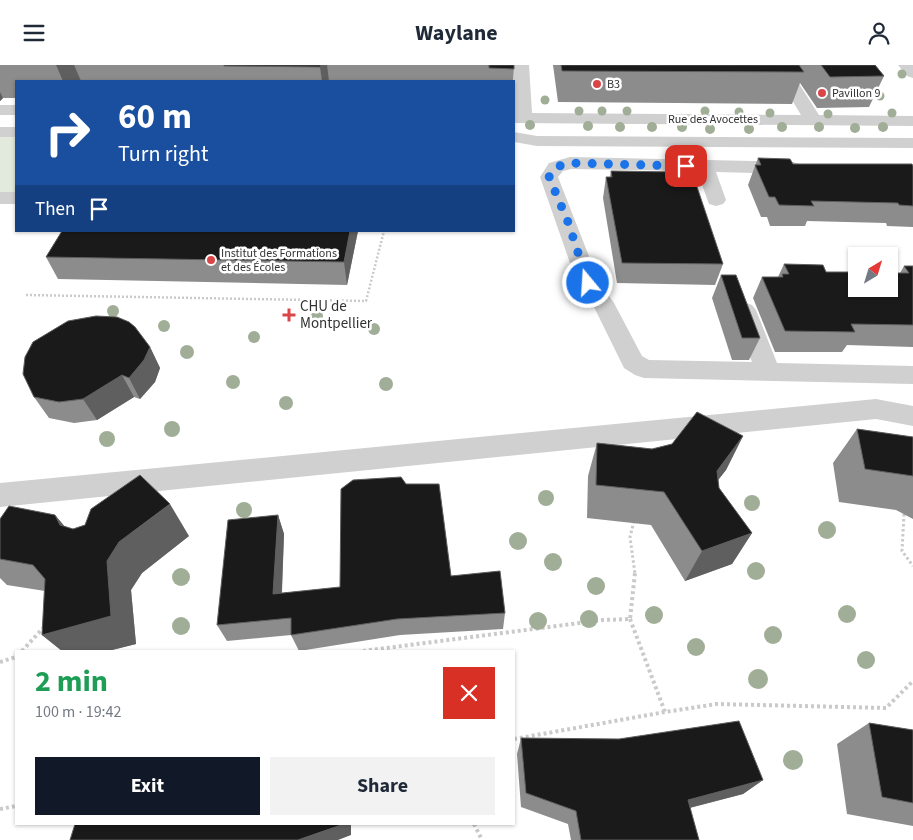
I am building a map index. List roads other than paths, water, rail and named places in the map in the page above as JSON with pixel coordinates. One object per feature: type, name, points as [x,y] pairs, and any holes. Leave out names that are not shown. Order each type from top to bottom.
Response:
[{"type":"lane","points":[[521,65],[525,118],[537,141]]},
{"type":"lane","points":[[779,65],[813,120]]},
{"type":"lane","points":[[906,65],[913,73]]},
{"type":"lane","name":"Rue des Avocettes","points":[[525,118],[913,121]]},
{"type":"lane","points":[[0,132],[15,132]]},
{"type":"lane","points":[[515,137],[537,141],[913,143]]},
{"type":"lane","points":[[815,169],[570,163],[556,167],[549,177],[568,222],[588,283],[603,303],[633,362],[644,369],[913,375]]},
{"type":"lane","points":[[705,167],[716,200]]},
{"type":"lane","points":[[0,198],[15,198]]},
{"type":"lane","points":[[740,297],[760,353],[769,371]]},
{"type":"lane","points":[[0,495],[876,409],[913,416]]},
{"type":"lane","points":[[101,515],[103,485]]},
{"type":"place","name":"B3","points":[[597,84]]},
{"type":"place","name":"Pavillon 9","points":[[822,93]]},
{"type":"place","name":"Institut des Formations et des Écoles","points":[[211,260]]},
{"type":"place","name":"CHU de Montpellier","points":[[289,315]]}]
